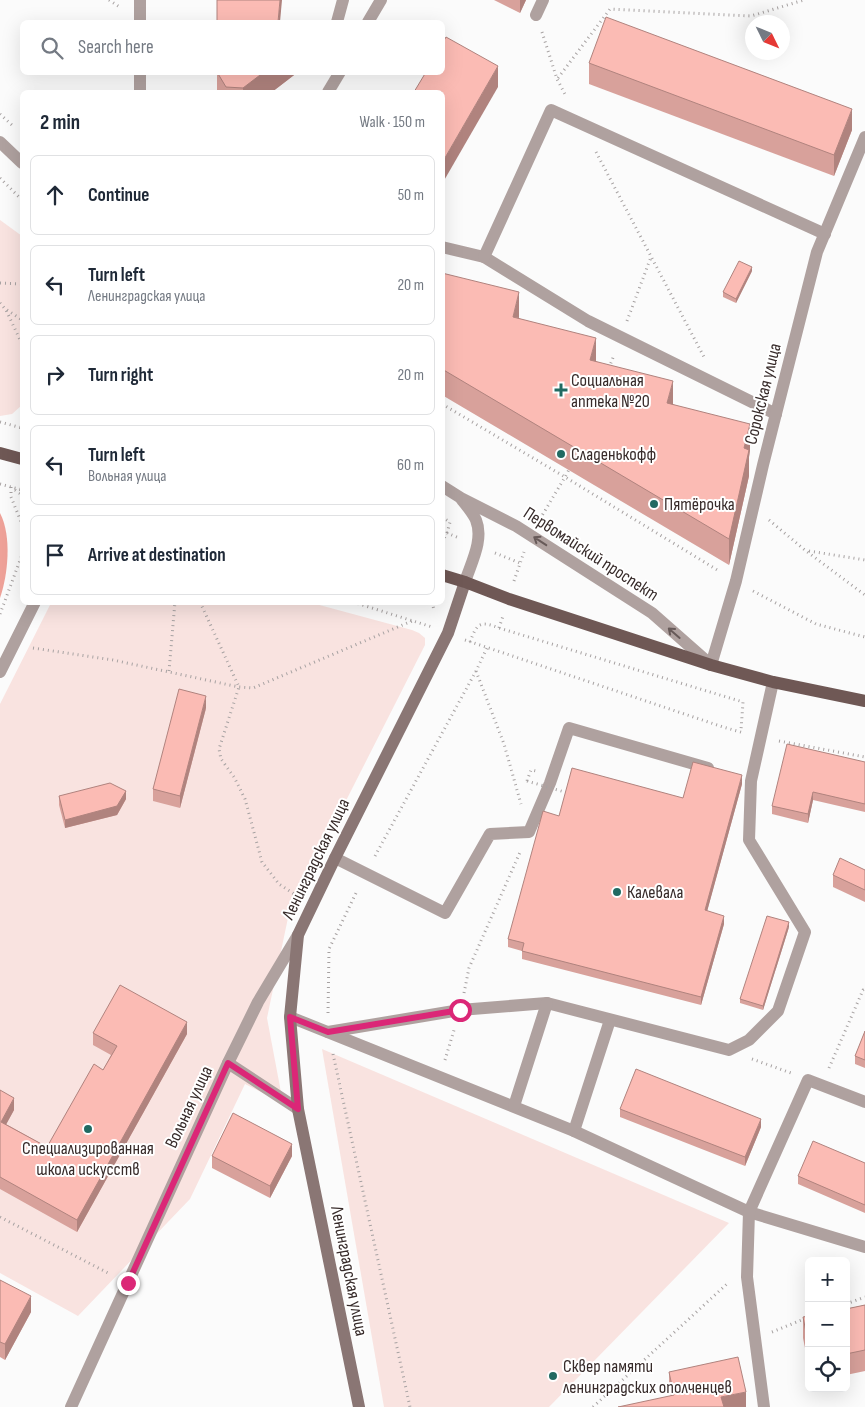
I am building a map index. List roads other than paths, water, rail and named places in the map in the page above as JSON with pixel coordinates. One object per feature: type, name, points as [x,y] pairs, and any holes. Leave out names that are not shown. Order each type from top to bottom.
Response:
[{"type":"main road","points":[[0,453],[20,458]]},
{"type":"main road","name":"Первомайский проспект","points":[[445,575],[509,599],[711,665],[773,682],[865,701]]},
{"type":"main road","name":"Ленинградская улица","points":[[359,1407],[298,1109],[290,1017],[298,935],[448,633],[465,582]]},
{"type":"street","points":[[140,0],[140,20]]},
{"type":"street","points":[[338,20],[343,0]]},
{"type":"street","points":[[369,20],[381,0]]},
{"type":"street","points":[[536,15],[543,0]]},
{"type":"street","points":[[140,75],[140,90]]},
{"type":"street","points":[[329,90],[337,75]]},
{"type":"street","points":[[484,257],[551,110],[825,234]]},
{"type":"street","name":"Сорокская улица","points":[[711,665],[736,581],[817,252],[865,137]]},
{"type":"street","points":[[0,142],[20,161]]},
{"type":"street","points":[[445,248],[484,257],[588,321],[776,414]]},
{"type":"street","name":"Первомайский проспект","points":[[445,488],[516,526],[652,613],[711,665]]},
{"type":"street","name":"Ленинградская улица","points":[[461,498],[476,520],[479,535],[465,582]]},
{"type":"street","points":[[0,672],[33,605]]},
{"type":"street","points":[[328,1032],[460,1010],[547,1003],[729,1050],[748,1040],[778,1011],[804,932],[749,840],[746,779],[760,737],[773,682]]},
{"type":"street","points":[[335,858],[445,913],[490,834],[529,832],[550,783],[569,728],[722,772]]},
{"type":"street","name":"Вольная улица","points":[[71,1407],[228,1063],[258,1002],[298,935]]},
{"type":"street","points":[[514,1106],[547,1003]]},
{"type":"street","points":[[290,1017],[514,1106],[749,1212],[865,1246]]},
{"type":"street","points":[[574,1132],[610,1020]]},
{"type":"street","points":[[228,1063],[298,1109]]},
{"type":"street","points":[[764,1407],[746,1277],[749,1212],[808,1080],[865,1102]]},
{"type":"place","name":"Социальная аптека №20","points":[[561,390]]},
{"type":"place","name":"Сладенькофф","points":[[561,454]]},
{"type":"place","name":"Пятёрочка","points":[[654,504]]},
{"type":"place","name":"Калевала","points":[[617,892]]},
{"type":"place","name":"Специализированная школа искусств","points":[[88,1129]]},
{"type":"place","name":"Сквер памяти ленинградских ополченцев","points":[[553,1376]]}]
